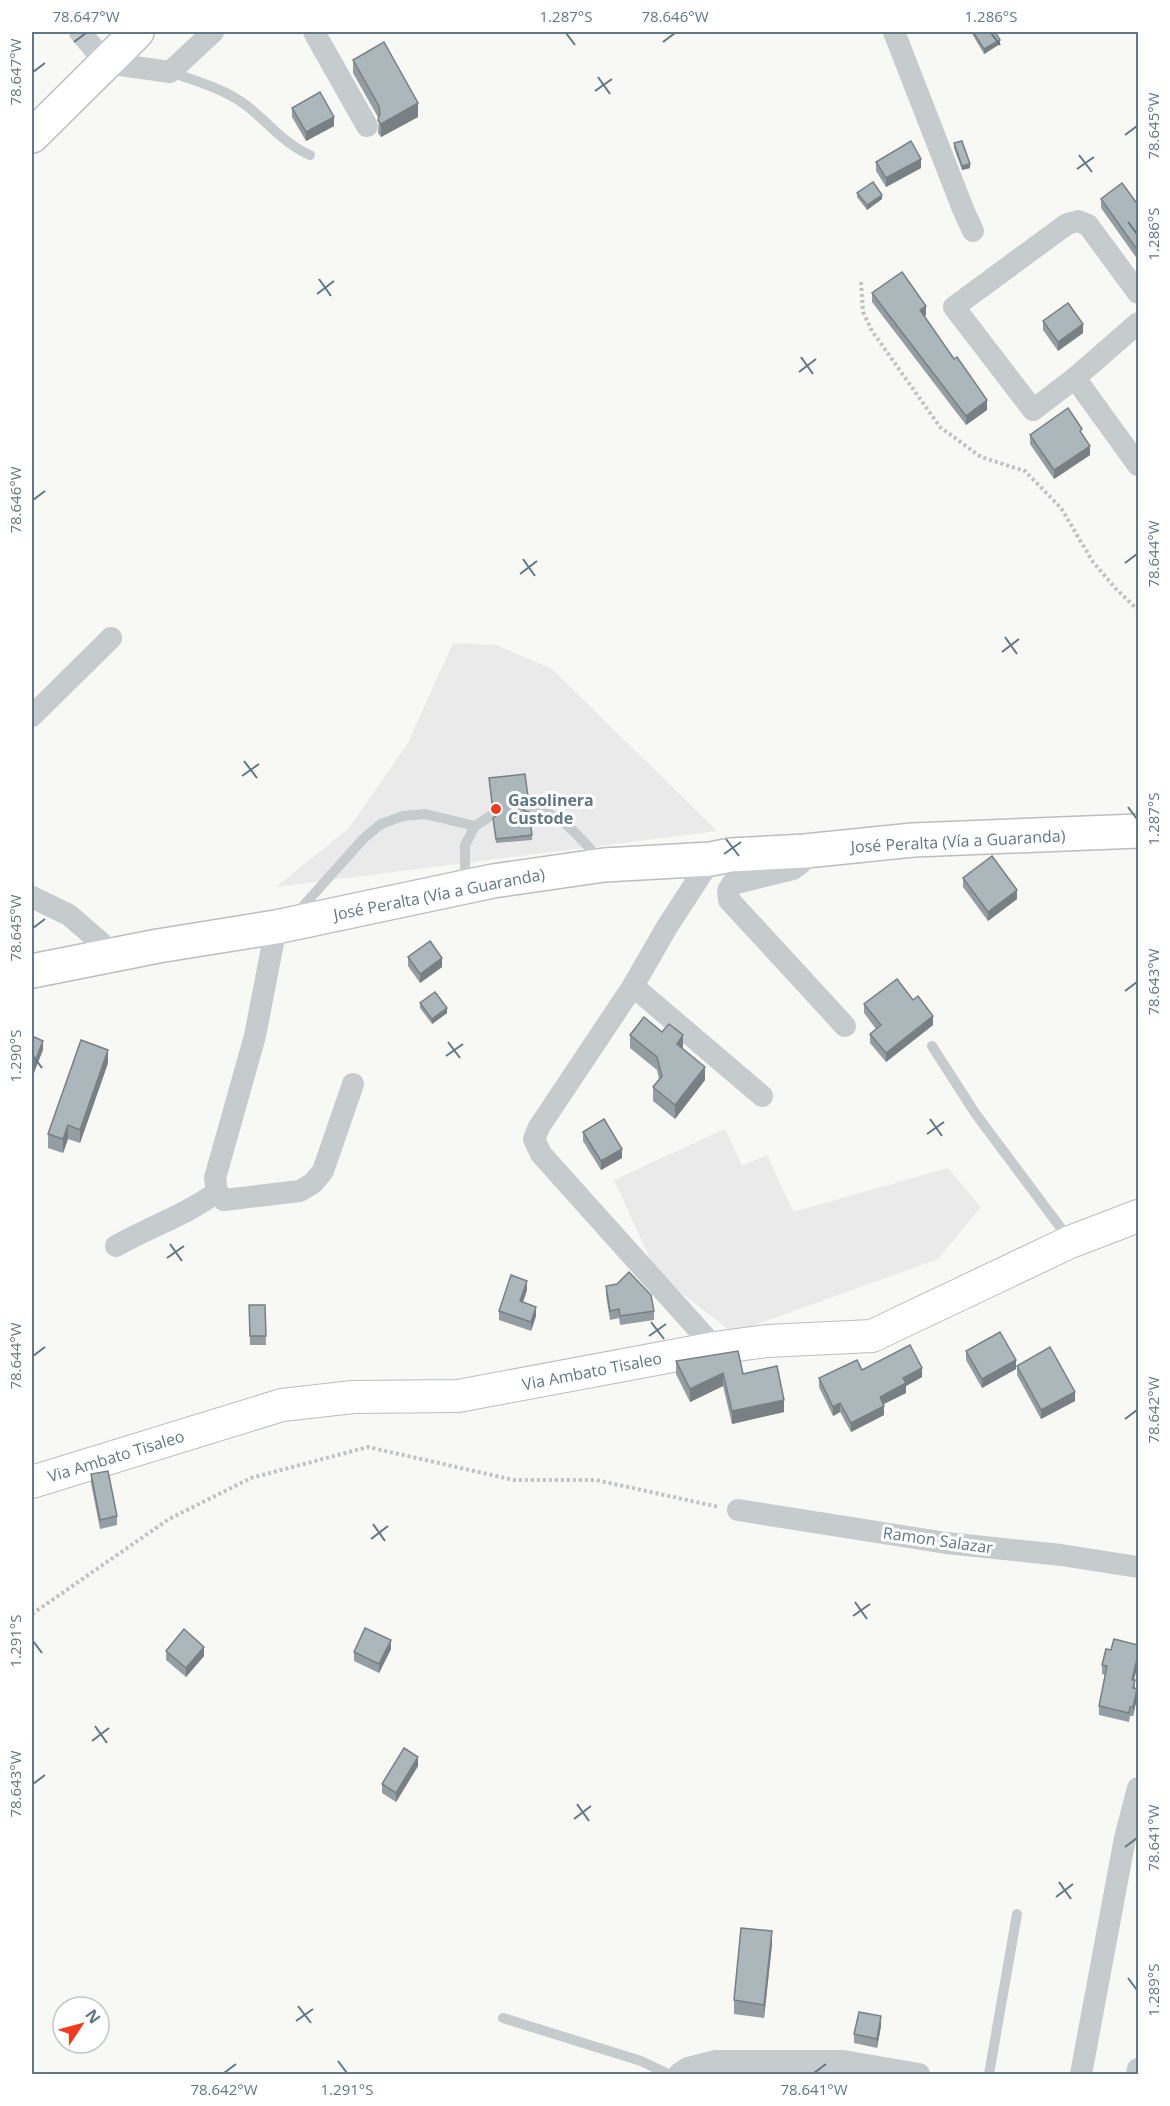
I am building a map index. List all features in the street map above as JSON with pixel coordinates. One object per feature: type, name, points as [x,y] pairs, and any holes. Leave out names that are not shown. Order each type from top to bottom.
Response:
[{"type":"highway","points":[[32,136],[137,32]]},
{"type":"highway","name":"José Peralta (Vía a Guaranda)","points":[[32,971],[114,954],[281,926],[493,880],[604,865],[711,859],[731,855],[805,851],[913,840],[1138,831]]},
{"type":"main road","name":"Via Ambato Tisaleo","points":[[32,1482],[282,1406],[353,1397],[458,1396],[715,1348],[767,1341],[872,1336],[1071,1242],[1138,1216]]},
{"type":"street","points":[[80,32],[106,63],[170,72],[213,32]]},
{"type":"street","points":[[314,32],[367,126]]},
{"type":"street","points":[[894,32],[973,231]]},
{"type":"street","points":[[1138,293],[1088,225],[1078,221],[1067,224],[954,307],[1033,410],[1075,378],[1138,323]]},
{"type":"street","points":[[1075,378],[1138,465]]},
{"type":"street","points":[[32,716],[111,638]]},
{"type":"street","points":[[805,851],[801,863],[793,869],[732,884],[728,891],[729,900],[845,1026]]},
{"type":"street","points":[[711,859],[667,927],[633,986],[539,1126],[534,1139],[541,1155],[715,1348]]},
{"type":"street","points":[[32,897],[69,915],[114,954]]},
{"type":"street","points":[[281,926],[255,1036],[215,1178],[217,1192],[224,1200],[300,1191],[313,1183],[323,1171],[354,1084]]},
{"type":"street","points":[[633,986],[762,1096]]},
{"type":"street","points":[[116,1246],[143,1230],[197,1207],[217,1192]]},
{"type":"street","name":"Ramon Salazar","points":[[738,1510],[946,1542],[1061,1555],[1138,1567]]},
{"type":"street","points":[[1081,2074],[1125,1838],[1138,1788]]},
{"type":"street","points":[[679,2074],[688,2068],[716,2061],[843,2061],[918,2074]]},
{"type":"street","points":[[1137,2074],[1138,2069]]},
{"type":"lane","points":[[170,72],[222,91],[247,106],[296,149],[310,155]]},
{"type":"lane","points":[[528,809],[539,809],[558,819],[575,833],[604,865]]},
{"type":"lane","points":[[281,926],[364,838],[381,824],[403,816],[425,814],[475,826]]},
{"type":"lane","points":[[465,887],[465,845],[475,826],[492,815]]},
{"type":"lane","points":[[932,1046],[975,1113],[1071,1242]]},
{"type":"lane","points":[[989,2074],[1017,1914]]},
{"type":"lane","points":[[502,2018],[641,2061],[668,2074]]},
{"type":"path","points":[[861,282],[863,312],[872,331],[940,427],[981,457],[1025,471],[1062,508],[1093,562],[1138,610]]},
{"type":"path","points":[[32,1614],[169,1519],[250,1478],[368,1447],[514,1480],[596,1480],[738,1510]]},
{"type":"shaded area","points":[[453,643],[496,645],[552,669],[717,831],[276,887],[349,828],[408,743]]},
{"type":"shaded area","points":[[725,1129],[742,1166],[767,1155],[793,1212],[948,1168],[981,1207],[938,1259],[733,1333],[657,1274],[614,1180]]},
{"type":"building","points":[[973,32],[995,32],[1000,40],[984,49]]},
{"type":"building","points":[[384,42],[418,103],[381,124],[378,120],[379,106],[353,60]]},
{"type":"building","points":[[320,92],[334,117],[306,132],[292,108]]},
{"type":"building","points":[[911,141],[921,159],[886,178],[876,162]]},
{"type":"building","points":[[962,141],[970,164],[962,166],[954,143]]},
{"type":"building","points":[[873,182],[882,195],[867,205],[857,193]]},
{"type":"building","points":[[1122,183],[1138,205],[1138,251],[1101,199]]},
{"type":"building","points":[[902,272],[926,306],[920,310],[954,359],[957,357],[987,400],[966,416],[872,293]]},
{"type":"building","points":[[1068,303],[1083,324],[1058,342],[1043,321]]},
{"type":"building","points":[[1068,408],[1090,446],[1054,470],[1030,435]]},
{"type":"building","points":[[525,774],[528,797],[522,800],[521,804],[523,810],[529,812],[532,835],[496,839],[493,818],[498,814],[499,809],[496,804],[492,803],[489,778]]},
{"type":"building","points":[[992,856],[1017,890],[988,912],[963,878]]},
{"type":"building","points":[[430,941],[442,958],[420,974],[408,957]]},
{"type":"building","points":[[897,979],[913,1000],[918,996],[933,1016],[886,1053],[870,1034],[881,1025],[864,1004]]},
{"type":"building","points":[[435,992],[447,1008],[432,1019],[420,1003]]},
{"type":"building","points":[[644,1017],[662,1032],[669,1024],[683,1035],[677,1044],[705,1067],[675,1105],[653,1087],[662,1076],[657,1057],[630,1035]]},
{"type":"building","points":[[32,1036],[43,1041],[32,1069]]},
{"type":"building","points":[[81,1040],[108,1050],[80,1130],[68,1125],[63,1139],[48,1134]]},
{"type":"building","points":[[604,1119],[622,1149],[601,1161],[583,1132]]},
{"type":"building","points":[[629,1272],[651,1295],[654,1311],[620,1316],[619,1309],[610,1311],[606,1286],[617,1284]]},
{"type":"building","points":[[511,1275],[527,1281],[520,1301],[536,1307],[531,1322],[499,1311]]},
{"type":"building","points":[[249,1305],[265,1305],[266,1336],[250,1336]]},
{"type":"building","points":[[1000,1332],[1016,1360],[982,1379],[966,1351]]},
{"type":"building","points":[[910,1345],[922,1368],[903,1378],[906,1383],[880,1397],[884,1406],[851,1423],[840,1403],[833,1407],[819,1378],[857,1360],[862,1370]]},
{"type":"building","points":[[1050,1347],[1075,1392],[1041,1410],[1017,1366]]},
{"type":"building","points":[[738,1351],[743,1374],[777,1366],[784,1400],[732,1411],[723,1373],[690,1389],[676,1361]]},
{"type":"building","points":[[108,1471],[117,1516],[100,1520],[91,1474]]},
{"type":"building","points":[[365,1628],[391,1640],[379,1664],[354,1652]]},
{"type":"building","points":[[184,1629],[204,1647],[186,1668],[166,1651]]},
{"type":"building","points":[[1114,1639],[1138,1645],[1132,1680],[1135,1680],[1133,1688],[1137,1689],[1133,1707],[1130,1707],[1129,1713],[1099,1706],[1107,1666],[1102,1665],[1106,1649],[1111,1650]]},
{"type":"building","points":[[404,1748],[418,1757],[396,1793],[382,1784]]},
{"type":"building","points":[[741,1928],[772,1931],[764,2005],[734,2000]]},
{"type":"building","points":[[859,2012],[881,2016],[877,2039],[854,2034]]},
{"type":"place","name":"Gasolinera Custode","points":[[496,809]]}]
